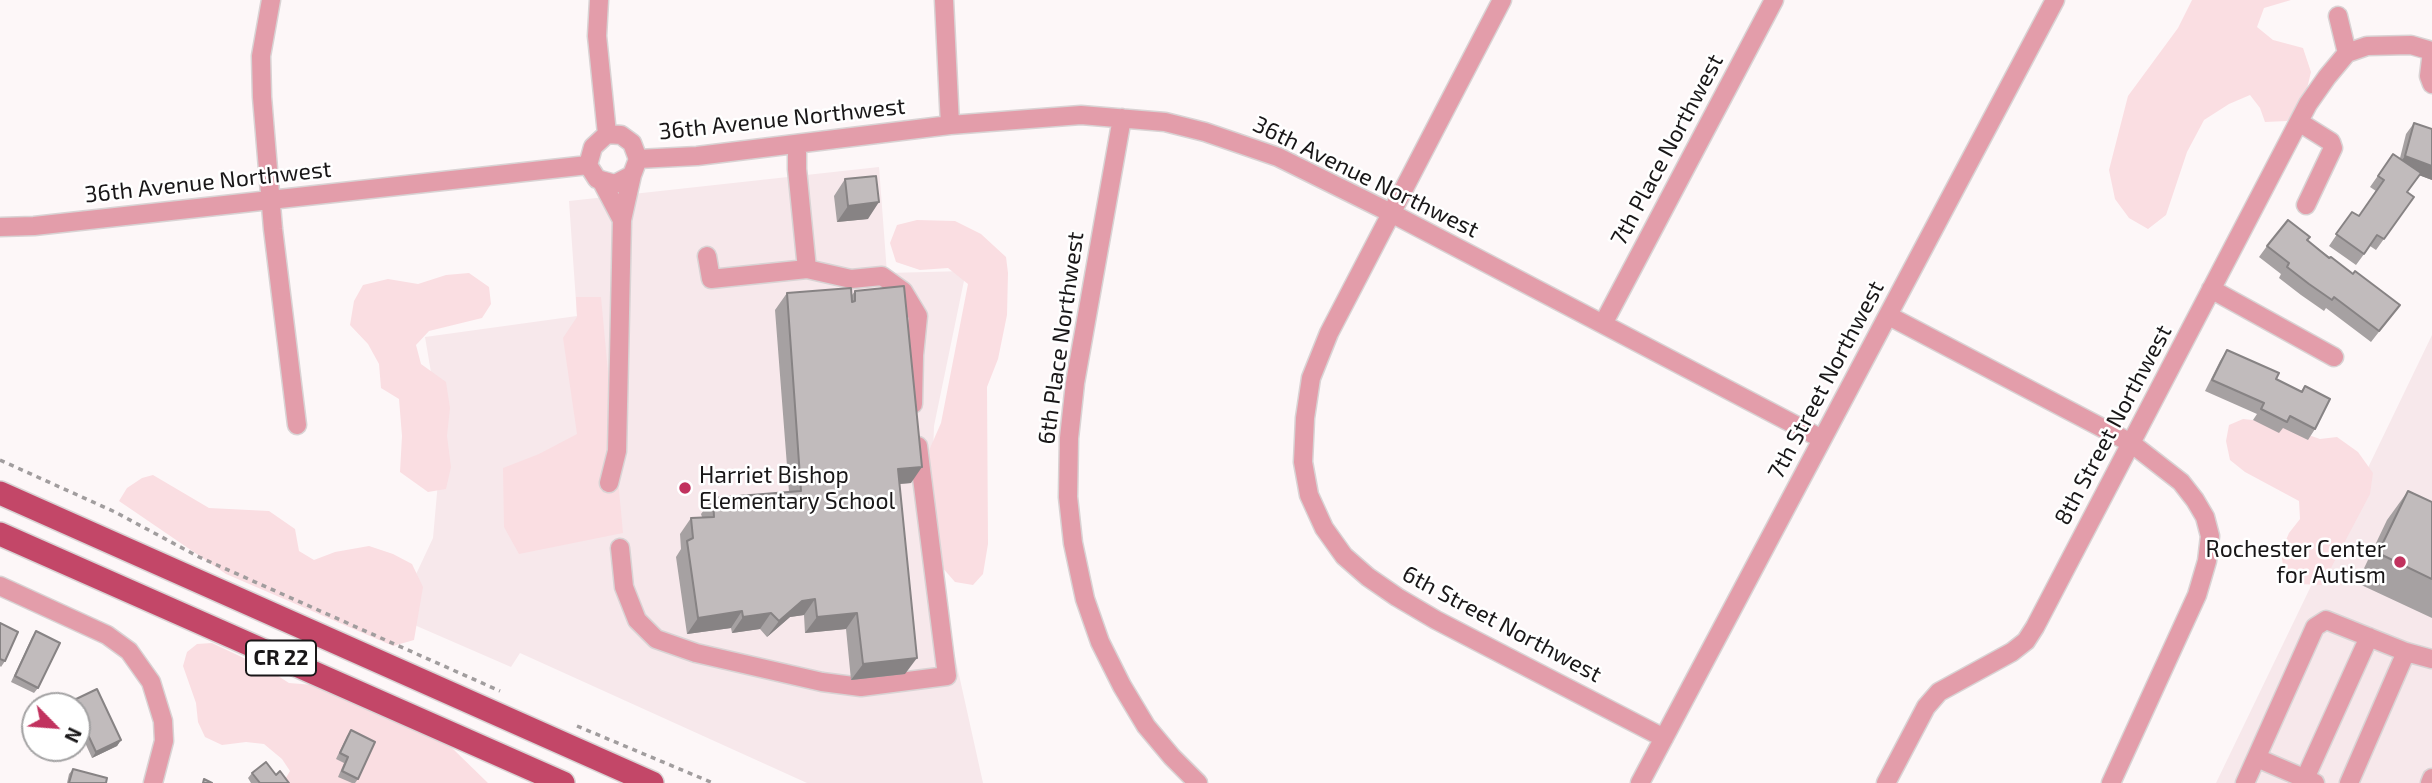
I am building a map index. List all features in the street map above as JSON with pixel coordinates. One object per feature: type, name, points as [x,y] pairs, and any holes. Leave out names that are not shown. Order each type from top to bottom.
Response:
[{"type":"main road","name":"CR 22","points":[[0,493],[652,783]]},
{"type":"main road","name":"CR 22","points":[[0,534],[563,783]]},
{"type":"street","points":[[271,0],[261,56],[271,200],[297,425]]},
{"type":"street","points":[[599,0],[597,36],[607,134],[593,147],[588,165],[601,180],[622,220]]},
{"type":"street","points":[[944,0],[950,125]]},
{"type":"street","name":"6th Street Northwest","points":[[1502,0],[1329,333],[1311,379],[1305,418],[1303,462],[1309,495],[1324,527],[1344,556],[1397,597],[1436,620],[1664,737]]},
{"type":"street","name":"7th Place Northwest","points":[[1603,324],[1774,0]]},
{"type":"street","name":"7th Street Northwest","points":[[1640,783],[2055,0]]},
{"type":"street","points":[[2338,16],[2347,53],[2367,46],[2386,44],[2411,45],[2432,51],[2429,76],[2432,84]]},
{"type":"street","name":"8th Street Northwest","points":[[1886,783],[1926,706],[1939,692],[2012,652],[2026,641],[2308,104],[2347,53]]},
{"type":"street","name":"36th Avenue Northwest","points":[[601,180],[615,184],[635,167],[697,156],[950,125],[1081,115],[1164,122],[1244,143],[1278,157],[1391,213],[1822,439]]},
{"type":"street","name":"6th Place Northwest","points":[[1122,118],[1075,383],[1069,438],[1068,497],[1073,543],[1085,599],[1100,642],[1122,686],[1146,726],[1198,783]]},
{"type":"street","points":[[2299,122],[2331,142],[2333,148],[2306,205]]},
{"type":"street","name":"36th Avenue Northwest","points":[[607,134],[621,135],[632,143],[635,167]]},
{"type":"street","points":[[797,144],[807,269]]},
{"type":"street","name":"36th Avenue Northwest","points":[[0,227],[34,226],[588,165]]},
{"type":"street","points":[[609,482],[617,450],[622,220],[635,167]]},
{"type":"street","points":[[620,548],[624,587],[637,620],[656,639],[696,653],[822,682],[861,687],[947,676],[916,426],[914,355],[918,316],[902,291],[882,276],[851,279],[807,269],[711,279],[707,256]]},
{"type":"street","points":[[2211,289],[2333,357]]},
{"type":"street","points":[[1889,316],[2131,443],[2181,482],[2205,517],[2210,536],[2207,561],[2197,595],[2111,783]]},
{"type":"street","points":[[0,586],[107,635],[130,651],[151,682],[163,721],[164,741],[153,783]]},
{"type":"street","points":[[2245,783],[2315,627],[2326,620],[2406,652],[2432,659]]},
{"type":"street","points":[[2256,758],[2308,782],[2369,637]]},
{"type":"street","points":[[2349,783],[2406,652]]},
{"type":"path","points":[[0,460],[116,512],[199,557],[501,692]]},
{"type":"path","points":[[574,724],[713,783]]},
{"type":"shaded area","points":[[2192,0],[2291,0],[2264,8],[2257,27],[2273,40],[2303,48],[2311,72],[2305,97],[2287,121],[2265,122],[2260,108],[2250,95],[2229,104],[2204,120],[2187,152],[2166,215],[2148,229],[2129,218],[2115,199],[2109,170],[2128,96],[2178,28]]},
{"type":"shaded area","name":"Harriet Bishop Elementary School","points":[[879,167],[887,273],[966,271],[934,426],[930,544],[983,783],[807,783],[520,653],[511,667],[396,617],[433,538],[442,437],[425,337],[577,316],[569,201]]},
{"type":"shaded area","points":[[917,220],[955,221],[981,234],[1006,257],[1007,315],[998,359],[987,387],[988,544],[983,574],[973,585],[955,582],[941,566],[927,455],[941,423],[968,284],[948,268],[920,270],[896,262],[890,243],[897,225]]},
{"type":"shaded area","points":[[469,273],[489,287],[491,304],[482,318],[429,331],[416,345],[421,364],[446,382],[450,408],[447,436],[451,467],[446,489],[428,492],[400,472],[402,436],[399,399],[381,388],[379,364],[368,344],[350,325],[354,301],[363,285],[388,279],[418,284],[446,275]]},
{"type":"shaded area","points":[[576,297],[601,297],[623,533],[519,554],[504,527],[503,468],[539,454],[577,434],[563,338],[577,317]]},
{"type":"shaded area","points":[[2432,335],[2432,783],[2216,783]]},
{"type":"shaded area","points":[[2243,419],[2271,422],[2320,439],[2337,437],[2358,452],[2373,473],[2370,494],[2322,585],[2299,584],[2284,572],[2281,552],[2289,533],[2300,519],[2299,501],[2245,472],[2230,460],[2226,441],[2229,425]]},
{"type":"shaded area","points":[[153,475],[209,508],[269,511],[295,529],[299,551],[314,560],[335,552],[369,546],[412,564],[423,587],[414,640],[393,646],[226,574],[119,501],[127,488],[142,478]]},
{"type":"shaded area","points":[[212,643],[267,669],[289,683],[314,685],[428,735],[451,747],[488,783],[283,783],[290,771],[282,759],[264,744],[246,742],[222,745],[205,737],[198,722],[196,703],[183,666],[187,652],[197,644]]},
{"type":"building","points":[[2414,123],[2432,129],[2432,166],[2405,156]]},
{"type":"building","points":[[2393,154],[2421,173],[2407,192],[2414,197],[2384,239],[2377,235],[2364,254],[2336,234],[2352,212],[2359,216],[2384,180],[2378,176]]},
{"type":"building","points":[[876,176],[879,202],[848,206],[845,179]]},
{"type":"building","points":[[2288,220],[2310,237],[2307,240],[2329,258],[2353,274],[2355,271],[2400,305],[2379,331],[2334,297],[2332,300],[2309,284],[2287,267],[2289,263],[2267,246]]},
{"type":"building","points":[[904,286],[922,467],[898,469],[917,658],[863,664],[857,613],[817,617],[815,599],[802,601],[779,621],[771,613],[743,617],[742,611],[698,618],[687,541],[693,538],[691,518],[714,517],[713,498],[801,491],[787,293],[851,288],[852,302],[855,301],[855,291]]},
{"type":"building","points":[[2227,350],[2279,373],[2276,379],[2302,392],[2305,386],[2330,399],[2315,429],[2290,416],[2287,422],[2261,409],[2264,403],[2212,380]]},
{"type":"building","points":[[2408,491],[2432,502],[2432,579],[2378,553]]},
{"type":"building","points":[[0,623],[18,632],[5,661],[0,659]]},
{"type":"building","points":[[36,631],[60,643],[38,688],[15,676]]},
{"type":"building","points":[[97,689],[121,740],[96,752],[91,741],[91,692]]},
{"type":"building","points":[[351,730],[375,742],[358,779],[342,771],[348,757],[340,753]]},
{"type":"building","points":[[266,762],[276,775],[280,771],[289,783],[260,783],[252,773]]},
{"type":"building","points":[[73,769],[107,778],[106,783],[69,783]]},
{"type":"place","name":"Harriet Bishop Elementary School","points":[[685,488]]},
{"type":"place","name":"Rochester Center for Autism","points":[[2400,562]]}]
